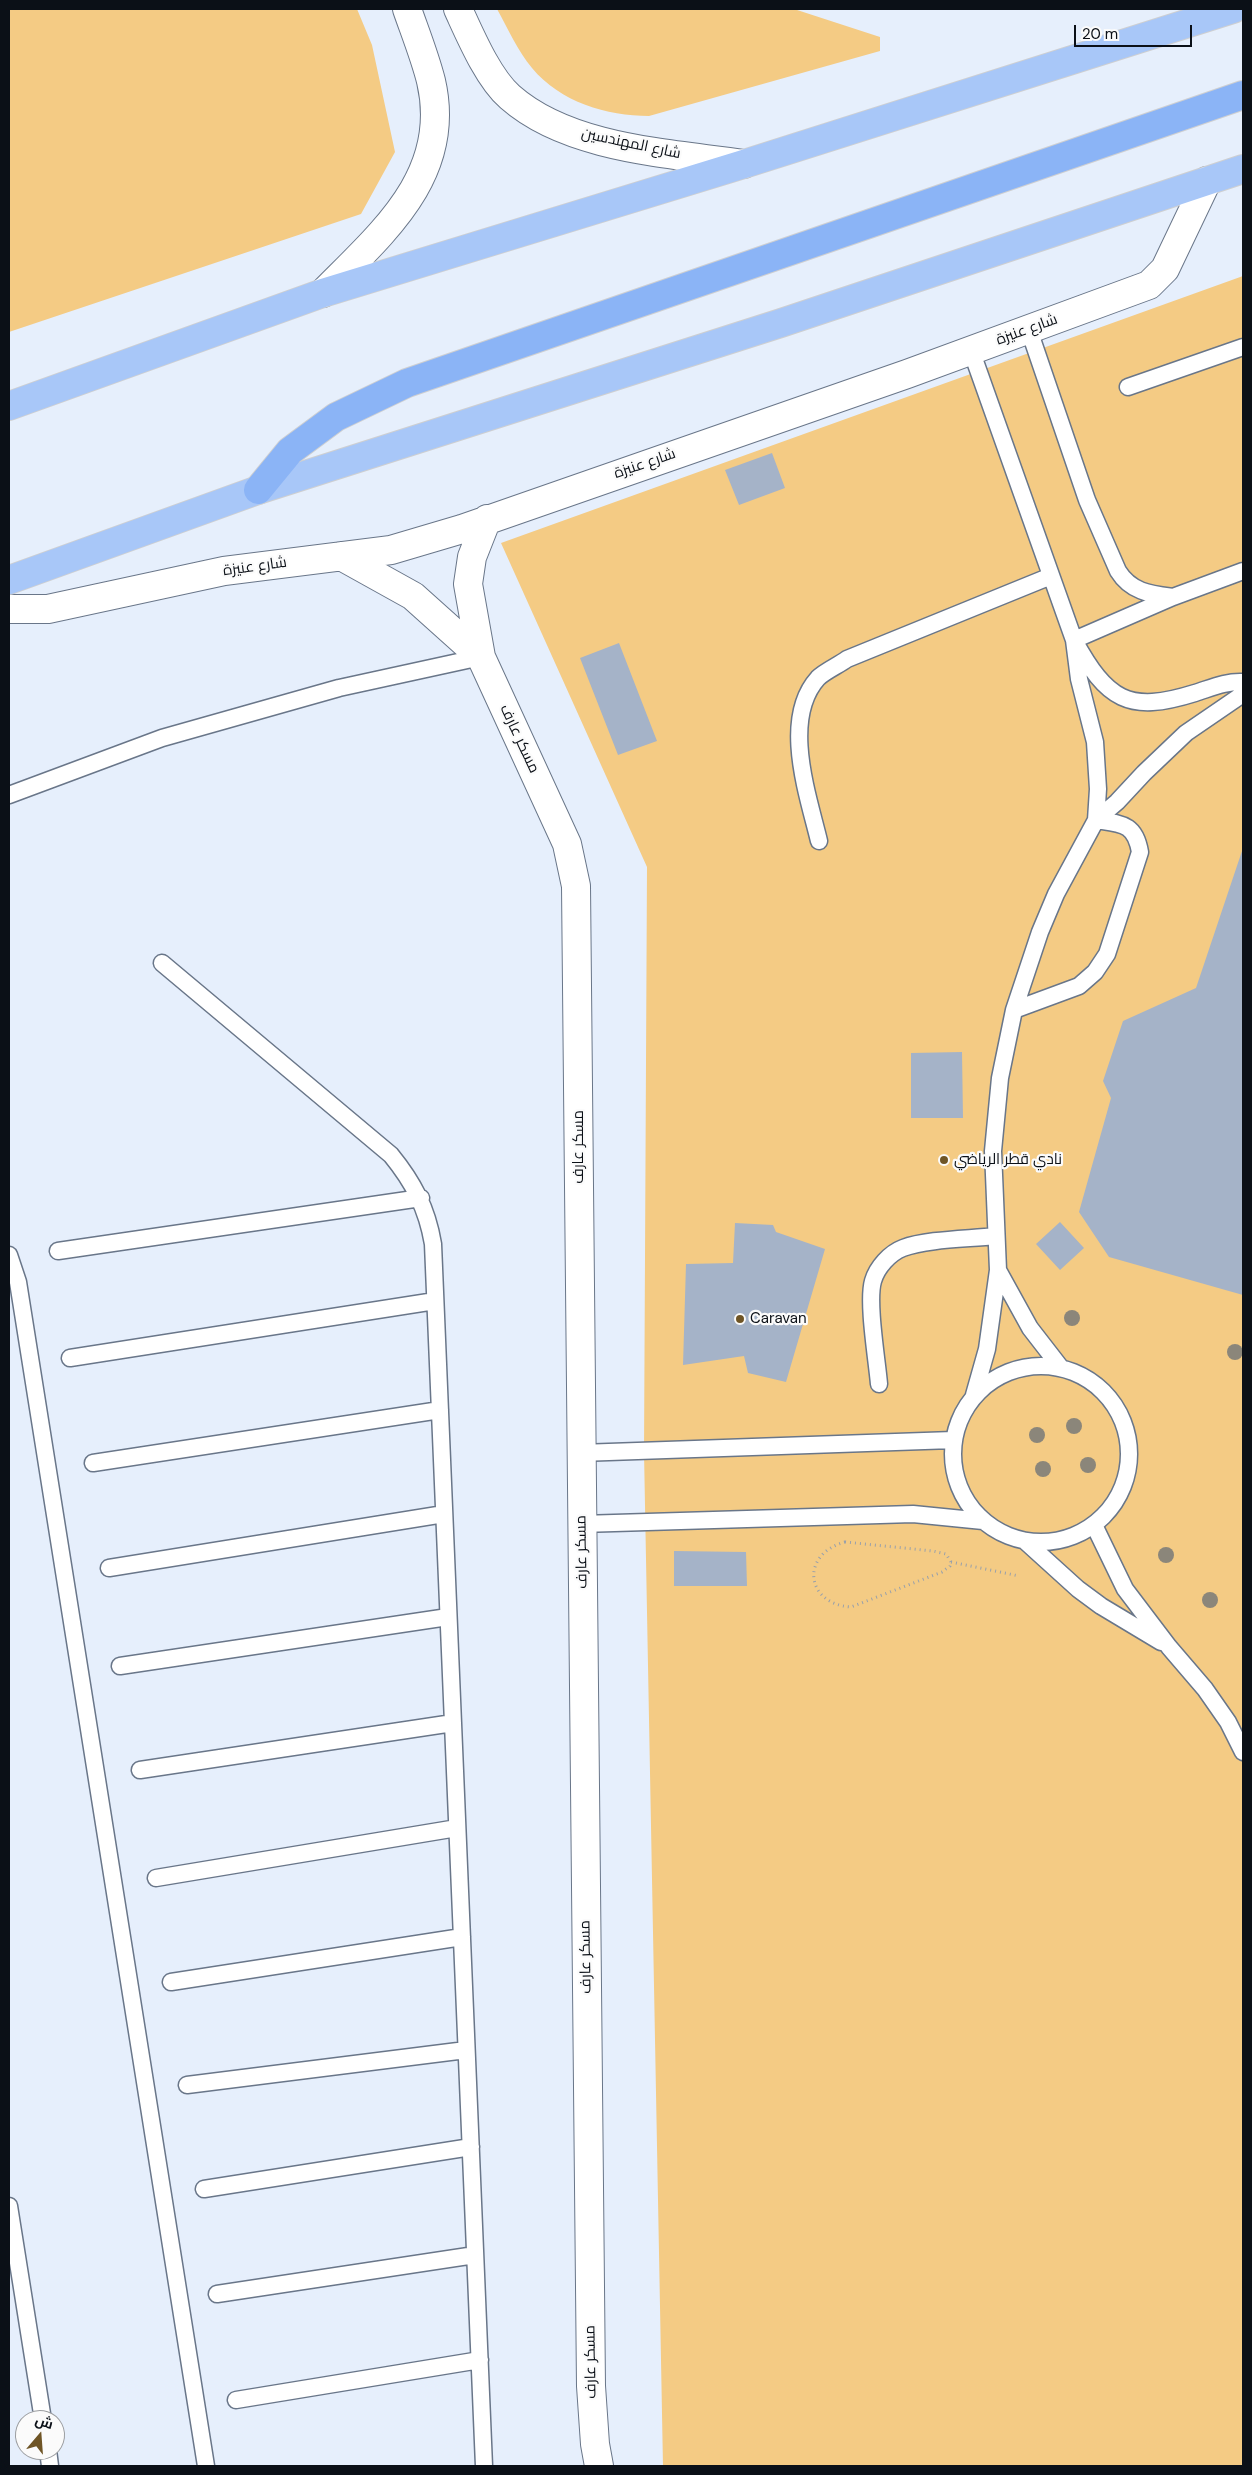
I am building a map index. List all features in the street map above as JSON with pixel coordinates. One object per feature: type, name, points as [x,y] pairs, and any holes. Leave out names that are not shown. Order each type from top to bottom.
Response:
[{"type":"highway","points":[[258,490],[290,451],[336,417],[408,383],[1243,95]]},
{"type":"main road","points":[[9,406],[323,292],[744,164],[1233,9]]},
{"type":"main road","points":[[9,580],[258,490],[780,323],[1243,169]]},
{"type":"street","points":[[323,292],[381,234],[410,199],[428,162],[436,118],[431,81],[407,9]]},
{"type":"street","name":"شارع المهندسين","points":[[458,9],[478,53],[509,96],[548,124],[595,139],[744,164]]},
{"type":"street","name":"شارع عنيزة","points":[[9,609],[48,609],[224,571],[391,550],[462,529],[1029,330],[1149,285],[1165,269],[1207,181]]},
{"type":"street","name":"مسكر عارف","points":[[487,519],[472,557],[468,584],[481,657],[567,844],[576,886],[578,924],[580,1453],[590,2386],[595,2444],[599,2466]]},
{"type":"street","name":"مسكر عارف","points":[[341,556],[413,596],[481,657]]},
{"type":"lane","points":[[1029,330],[1087,500],[1118,571],[1124,580],[1135,589],[1173,598]]},
{"type":"lane","points":[[1128,387],[1243,347]]},
{"type":"lane","points":[[971,350],[1074,640],[1089,667],[1103,684],[1118,696],[1139,703],[1170,701],[1223,684],[1243,682]]},
{"type":"lane","points":[[1074,640],[1243,571]]},
{"type":"lane","points":[[819,841],[799,758],[802,706],[818,678],[847,659],[1051,576]]},
{"type":"lane","points":[[1074,640],[1079,679],[1095,742],[1098,788],[1096,820]]},
{"type":"lane","points":[[9,795],[162,738],[339,688],[481,657]]},
{"type":"lane","points":[[974,1395],[987,1348],[998,1270],[995,1236],[994,1142],[1000,1078],[1014,1010],[1040,932],[1056,894],[1096,820],[1117,802],[1186,733],[1243,694]]},
{"type":"lane","points":[[1014,1010],[1079,986],[1095,972],[1107,954],[1140,852],[1138,840],[1132,829],[1122,824],[1096,820]]},
{"type":"lane","points":[[162,963],[390,1155],[407,1175],[420,1198],[429,1220],[433,1244],[484,2466]]},
{"type":"lane","points":[[58,1252],[420,1198]]},
{"type":"lane","points":[[879,1384],[871,1298],[873,1281],[880,1266],[902,1248],[917,1244],[995,1236]]},
{"type":"lane","points":[[9,1255],[18,1282],[206,2466]]},
{"type":"lane","points":[[998,1270],[1030,1328],[1062,1368]]},
{"type":"lane","points":[[70,1358],[435,1301]]},
{"type":"lane","points":[[1037,1366],[1062,1368],[1085,1377],[1105,1392],[1120,1413],[1128,1437],[1130,1462],[1124,1486],[1112,1508],[1094,1525],[1073,1537],[1050,1542],[1025,1541],[1003,1534],[982,1521],[970,1508],[954,1476],[953,1440],[964,1409],[974,1395],[992,1380],[1014,1370],[1037,1366]]},
{"type":"lane","points":[[93,1463],[440,1410]]},
{"type":"lane","points":[[580,1453],[953,1440]]},
{"type":"lane","points":[[109,1568],[444,1514]]},
{"type":"lane","points":[[581,1524],[913,1514],[982,1521]]},
{"type":"lane","points":[[1094,1525],[1125,1589],[1169,1647],[1205,1689],[1228,1722],[1243,1752]]},
{"type":"lane","points":[[1025,1541],[1078,1589],[1101,1606],[1169,1647]]},
{"type":"lane","points":[[120,1666],[448,1617]]},
{"type":"lane","points":[[140,1770],[453,1723]]},
{"type":"lane","points":[[156,1878],[457,1828]]},
{"type":"lane","points":[[171,1982],[462,1937]]},
{"type":"lane","points":[[187,2085],[466,2050]]},
{"type":"lane","points":[[204,2189],[471,2147]]},
{"type":"lane","points":[[9,2206],[41,2410]]},
{"type":"lane","points":[[217,2294],[475,2254]]},
{"type":"lane","points":[[236,2400],[480,2360]]},
{"type":"path","points":[[951,1562],[950,1566],[942,1572],[851,1607],[838,1606],[826,1600],[818,1590],[813,1578],[815,1564],[822,1553],[832,1545],[845,1542],[933,1551],[946,1554],[951,1562],[1021,1576]]},
{"type":"shaded area","points":[[9,9],[357,9],[372,45],[395,152],[361,214],[9,332]]},
{"type":"shaded area","points":[[497,9],[794,9],[880,37],[880,51],[649,116],[633,115],[601,110],[585,105],[556,90],[543,80],[522,54]]},
{"type":"shaded area","name":"نادي قطر الرياضي","points":[[1243,276],[1243,2466],[663,2466],[644,1452],[647,867],[501,543]]},
{"type":"building","points":[[772,453],[785,488],[739,505],[725,470]]},
{"type":"building","points":[[619,643],[657,741],[618,755],[580,658]]},
{"type":"building","points":[[1243,848],[1243,1295],[1109,1257],[1079,1212],[1111,1098],[1103,1081],[1123,1021],[1196,988]]},
{"type":"building","points":[[962,1052],[963,1118],[911,1118],[911,1053]]},
{"type":"building","points":[[1060,1222],[1084,1248],[1060,1270],[1036,1244]]},
{"type":"building","points":[[735,1223],[773,1225],[776,1232],[825,1249],[786,1382],[748,1373],[744,1356],[683,1365],[686,1264],[733,1263]]},
{"type":"building","points":[[674,1551],[746,1552],[747,1586],[674,1586]]},
{"type":"place","name":"نادي قطر الرياضي","points":[[944,1160]]},
{"type":"place","name":"Caravan","points":[[740,1319]]}]
